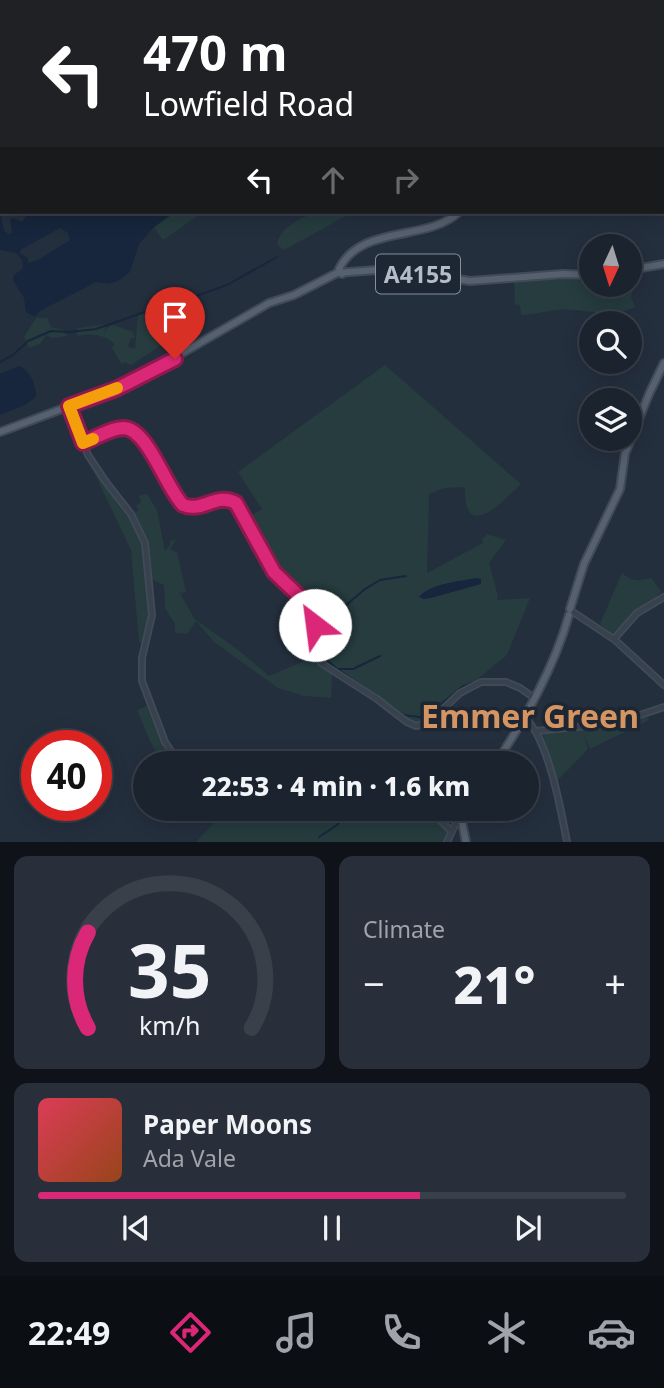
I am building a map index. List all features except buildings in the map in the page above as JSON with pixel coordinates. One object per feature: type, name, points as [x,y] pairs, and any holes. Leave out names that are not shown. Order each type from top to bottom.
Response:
[{"type":"main road","points":[[341,272],[348,257],[363,246],[445,223],[456,214]]},
{"type":"main road","points":[[642,268],[664,264]]},
{"type":"main road","name":"A4155","points":[[0,432],[69,410],[116,389],[162,366],[269,303],[294,295],[341,272],[405,271],[470,281],[579,275]]},
{"type":"main road","points":[[503,751],[556,655],[584,564],[622,485],[625,454],[664,363]]},
{"type":"main road","points":[[462,822],[466,842]]},
{"type":"street","points":[[69,410],[97,469],[131,514],[145,543],[152,615],[142,658],[142,681],[171,751]]},
{"type":"street","points":[[83,443],[118,429],[129,429],[136,433],[150,452],[183,505],[198,508],[221,498],[236,503],[274,572],[299,596],[314,621],[314,647],[321,663],[407,722],[416,726],[428,723],[460,693],[475,684],[498,680],[513,685],[533,698]]},
{"type":"street","points":[[614,639],[638,613],[664,597]]},
{"type":"street","points":[[570,612],[614,639],[664,685]]},
{"type":"street","points":[[536,731],[617,723],[664,707]]},
{"type":"street","points":[[523,716],[536,731],[558,796],[566,842]]},
{"type":"street","points":[[441,821],[451,831]]},
{"type":"street","points":[[447,842],[454,825],[462,822]]},
{"type":"green space","points":[[172,214],[200,214],[163,240],[154,227]]},
{"type":"green space","points":[[311,214],[349,214],[284,250],[277,244],[279,238],[297,221]]},
{"type":"green space","points":[[579,278],[579,298],[631,298],[635,307],[624,311],[568,310],[521,315],[520,305],[515,304],[514,282]]},
{"type":"green space","points":[[189,295],[186,324],[178,322],[176,326],[180,333],[131,365],[124,362],[122,365],[112,348],[115,344],[106,338],[77,336],[76,330],[79,328],[107,324],[104,335],[107,328],[113,325],[133,332],[135,337],[130,339],[128,347],[135,349],[138,315]]},
{"type":"green space","points":[[36,318],[47,318],[51,327],[63,330],[67,336],[53,338],[46,335],[40,344],[29,348],[24,337]]},
{"type":"green space","points":[[385,365],[521,484],[494,508],[477,516],[470,513],[466,504],[465,487],[444,488],[429,494],[427,573],[483,543],[482,539],[487,534],[506,540],[489,563],[497,600],[530,598],[507,655],[424,722],[410,722],[345,680],[317,653],[315,646],[319,626],[299,593],[274,570],[247,518],[262,509],[238,472]]},
{"type":"green space","points":[[89,462],[140,531],[145,552],[151,615],[145,642],[139,642],[131,550]]},
{"type":"green space","points":[[147,494],[157,510],[165,551],[170,541],[176,539],[170,549],[177,553],[186,591],[181,594],[177,588],[195,620],[237,649],[269,676],[314,657],[332,675],[331,698],[304,696],[278,688],[214,642],[196,621],[187,634],[175,633],[175,624],[165,608],[164,585],[151,579],[144,537],[133,514],[139,510],[136,506],[141,502],[139,496]]},
{"type":"green space","points":[[622,573],[636,580],[651,578],[662,592],[612,634],[600,624]]},
{"type":"green space","points":[[147,706],[166,751],[155,751],[137,710]]},
{"type":"green space","points":[[648,717],[649,720],[590,749],[584,735],[588,749],[556,782],[540,737],[544,732],[592,730]]},
{"type":"green space","points":[[215,821],[440,821],[449,833],[445,842],[196,842]]},
{"type":"water","points":[[0,214],[8,235],[12,233],[10,220],[13,218],[22,222],[28,214],[172,214],[153,228],[139,244],[130,272],[118,281],[108,284],[96,282],[40,311],[35,317],[26,312],[24,298],[13,280],[14,275],[23,268],[22,260],[16,253],[0,250]],"holes":[[[60,228],[68,233],[70,240],[38,260],[28,263],[28,258],[19,253]]]},
{"type":"water","points":[[19,366],[27,371],[32,379],[36,397],[25,405],[0,415],[0,374]]},
{"type":"water","points":[[481,579],[481,584],[431,598],[419,597],[437,586]]},
{"type":"waterway","points":[[0,362],[13,355],[28,341],[51,331],[96,329],[179,302],[227,285],[277,257]]},
{"type":"waterway","points":[[317,648],[316,638],[324,624],[365,589],[380,580],[406,576]]},
{"type":"waterway","points":[[319,653],[337,669],[354,669]]},
{"type":"waterway","points":[[355,668],[380,656]]},
{"type":"waterway","points":[[339,670],[404,715],[411,716]]},
{"type":"waterway","points":[[413,716],[424,718],[462,687],[475,682]]},
{"type":"waterway","points":[[319,837],[341,821]]},
{"type":"slow traffic","points":[[93,439],[83,443],[69,406],[117,388]]},
{"type":"district","name":"Emmer Green","points":[[530,715]]},
{"type":"route","points":[[175,359],[116,389],[69,406],[83,443],[118,429],[129,429],[136,433],[150,452],[183,505],[198,508],[221,498],[236,503],[277,577],[299,596],[315,625]]}]
